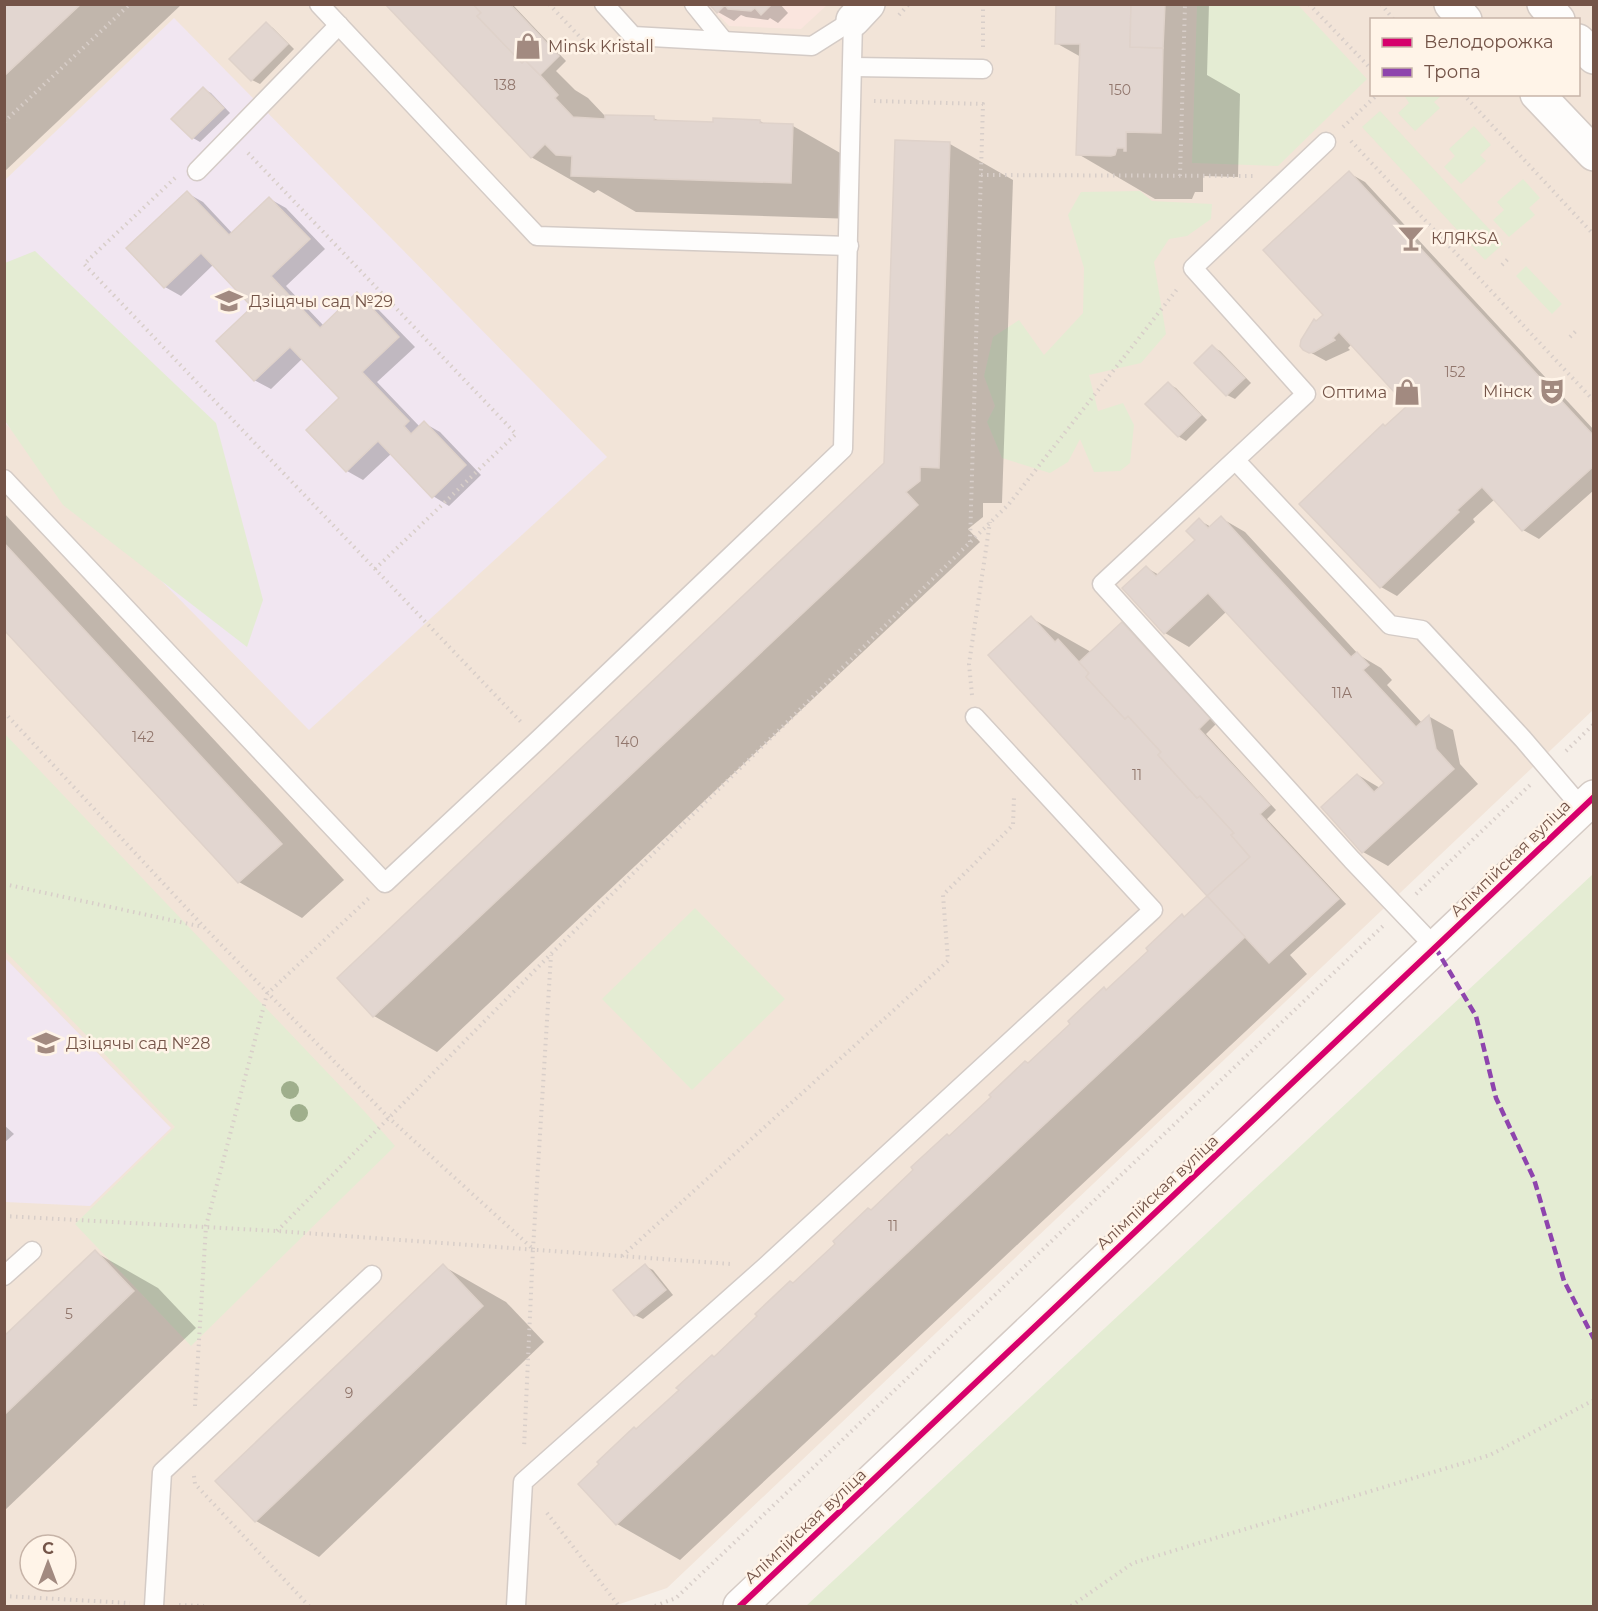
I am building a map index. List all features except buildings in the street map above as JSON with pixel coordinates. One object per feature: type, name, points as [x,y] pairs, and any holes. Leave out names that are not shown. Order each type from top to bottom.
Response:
[{"type":"street","points":[[1451,4],[1464,18]]},
{"type":"street","points":[[1544,4],[1556,18]]},
{"type":"street","points":[[1580,43],[1593,57]]},
{"type":"street","points":[[1539,96],[1593,154]]},
{"type":"street","name":"Алімпійская вуліца","points":[[740,1606],[1588,802]]},
{"type":"lane","points":[[319,4],[537,236],[849,246]]},
{"type":"lane","points":[[604,4],[633,36],[812,46],[860,12]]},
{"type":"lane","points":[[694,4],[723,40]]},
{"type":"lane","points":[[4,478],[385,883],[843,449],[853,67],[860,12]]},
{"type":"lane","points":[[196,171],[339,25]]},
{"type":"lane","points":[[853,67],[983,69]]},
{"type":"lane","points":[[1333,136],[1193,268],[1306,394],[1102,584],[1352,860],[1436,947]]},
{"type":"lane","points":[[1236,461],[1390,624],[1422,630],[1548,768],[1588,802]]},
{"type":"lane","points":[[516,1606],[523,1482],[765,1267],[1153,910],[975,717]]},
{"type":"lane","points":[[4,1276],[32,1251]]},
{"type":"lane","points":[[154,1605],[162,1472],[372,1275]]},
{"type":"path","points":[[4,122],[130,4]]},
{"type":"path","points":[[1180,176],[1185,4]]},
{"type":"path","points":[[1309,4],[1370,69]]},
{"type":"path","points":[[1381,4],[1393,18]]},
{"type":"path","points":[[1321,17],[1332,17]]},
{"type":"path","points":[[1380,17],[1393,18]]},
{"type":"path","points":[[1376,96],[1333,136],[1593,401]]},
{"type":"path","points":[[1465,96],[1593,235]]},
{"type":"path","points":[[852,100],[983,104],[970,542]]},
{"type":"path","points":[[231,135],[516,434],[375,569]]},
{"type":"path","points":[[196,171],[190,164],[84,264],[538,740]]},
{"type":"path","points":[[981,176],[1290,177]]},
{"type":"path","points":[[1502,265],[1510,257]]},
{"type":"path","points":[[277,1231],[551,954],[1009,504],[1193,268]]},
{"type":"path","points":[[1570,337],[1578,329]]},
{"type":"path","points":[[975,717],[969,664],[990,522]]},
{"type":"path","points":[[4,712],[267,994],[389,1118],[532,1249]]},
{"type":"path","points":[[655,1606],[676,1598],[1593,724]]},
{"type":"path","points":[[622,1256],[948,961],[943,895],[1012,825],[1016,761]]},
{"type":"path","points":[[309,1606],[195,1485],[193,1443],[206,1226],[267,994],[385,883]]},
{"type":"path","points":[[4,884],[204,927]]},
{"type":"path","points":[[551,954],[532,1249],[523,1482],[619,1606]]},
{"type":"path","points":[[4,1216],[206,1226],[765,1267]]},
{"type":"path","points":[[1071,1606],[1133,1563],[1490,1455],[1593,1400]]},
{"type":"path","points":[[4,1596],[204,1606]]},
{"type":"shaded area","points":[[5,5],[1593,5],[1593,710],[667,1588],[614,1606],[5,1606]]},
{"type":"shaded area","points":[[709,5],[827,5],[801,29],[729,26]]},
{"type":"shaded area","name":"Дзіцячы сад №29","points":[[174,18],[607,457],[309,730],[5,423],[5,180]]},
{"type":"shaded area","name":"Дзіцячы сад №28","points":[[5,958],[171,1128],[90,1206],[5,1202]]},
{"type":"green space","points":[[1197,5],[1298,5],[1367,79],[1278,166],[1192,163]]},
{"type":"green space","points":[[1405,96],[1441,96],[1434,102],[1440,108],[1415,131],[1398,113],[1409,103]]},
{"type":"green space","points":[[1380,111],[1503,244],[1485,260],[1362,127]]},
{"type":"green space","points":[[1474,126],[1491,145],[1480,155],[1486,161],[1461,184],[1444,167],[1455,156],[1449,149]]},
{"type":"green space","points":[[1523,179],[1540,198],[1529,208],[1535,215],[1509,237],[1493,220],[1504,210],[1497,202]]},
{"type":"green space","points":[[1140,191],[1152,201],[1212,204],[1211,219],[1187,236],[1169,239],[1154,262],[1166,334],[1141,363],[1089,375],[1098,411],[1123,403],[1134,425],[1130,463],[1120,471],[1094,472],[1080,439],[1068,462],[1050,473],[1002,458],[987,422],[995,406],[984,376],[993,337],[1019,320],[1044,355],[1083,313],[1084,268],[1068,215],[1081,192]]},
{"type":"green space","points":[[35,251],[216,423],[263,600],[247,647],[63,505],[5,421],[5,263]]},
{"type":"green space","points":[[1526,266],[1562,304],[1552,314],[1516,276]]},
{"type":"green space","points":[[4,733],[395,1146],[191,1346],[75,1224],[175,1127],[5,951]]},
{"type":"green space","points":[[1593,874],[1593,1606],[806,1606]]},
{"type":"green space","points":[[695,908],[785,999],[692,1090],[602,999]]},
{"type":"marked path","points":[[1435,947],[1476,1016],[1496,1098],[1534,1179],[1564,1281],[1594,1339]]},
{"type":"cycle path","points":[[740,1606],[1594,797]]},
{"type":"place","name":"Minsk Kristall","points":[[528,46]]},
{"type":"place","name":"КЛЯКSА","points":[[1411,238]]},
{"type":"place","name":"Дзіцячы сад №29","points":[[229,301]]},
{"type":"place","name":"Мінск","points":[[1552,391]]},
{"type":"place","name":"Оптима","points":[[1407,392]]},
{"type":"place","name":"Дзіцячы сад №28","points":[[46,1043]]}]
